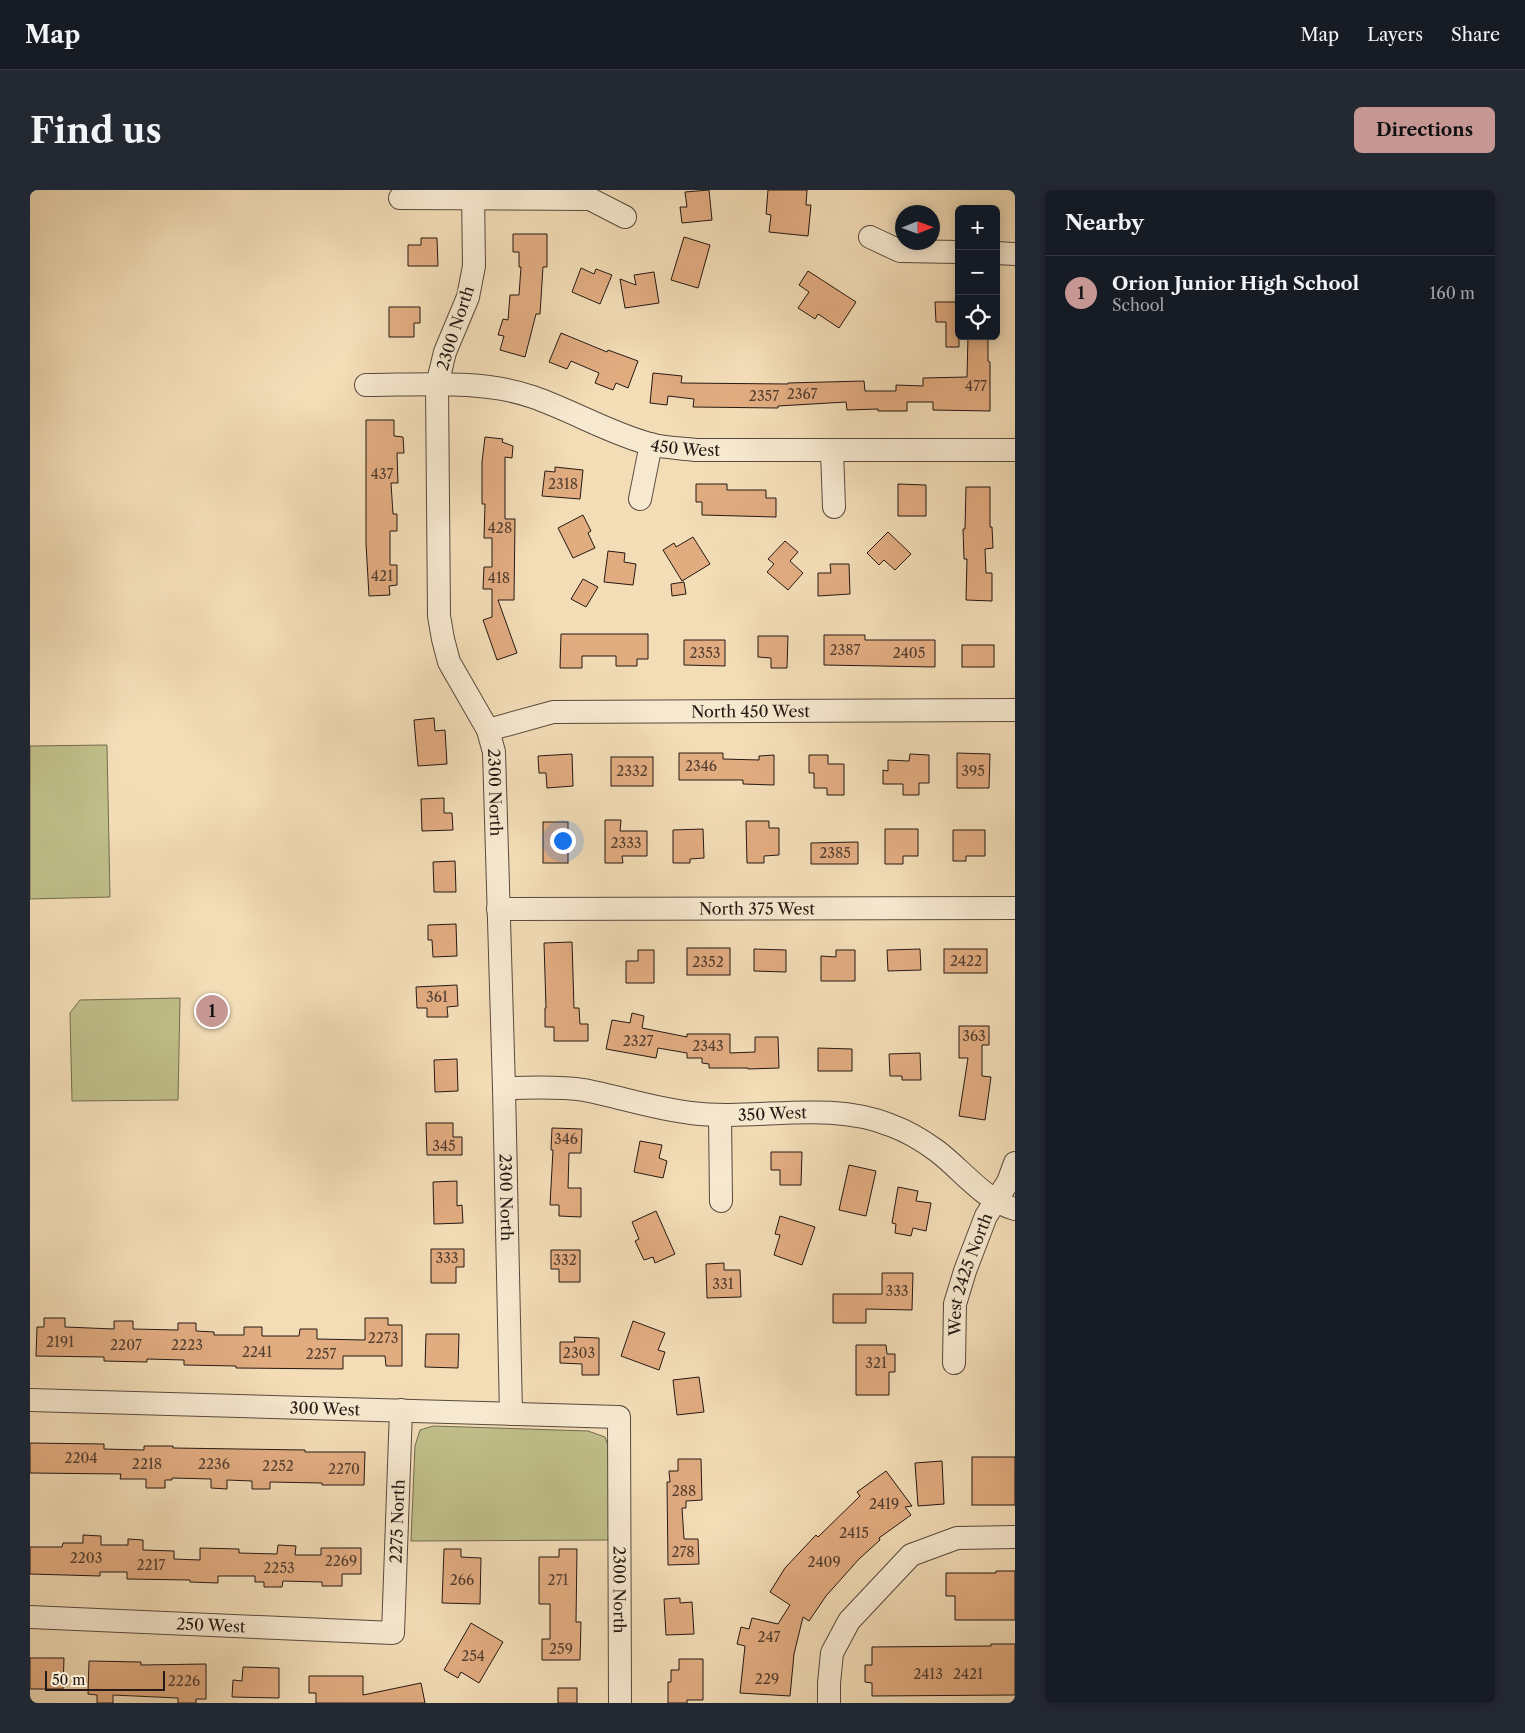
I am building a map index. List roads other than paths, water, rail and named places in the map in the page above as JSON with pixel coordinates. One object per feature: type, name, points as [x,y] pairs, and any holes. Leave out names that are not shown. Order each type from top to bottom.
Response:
[{"type":"street","points":[[400,198],[473,194],[590,199],[625,217]]},
{"type":"street","name":"2300 North","points":[[473,194],[474,266],[468,297],[445,352],[437,385],[439,616],[449,662],[488,730],[494,752],[511,1414]]},
{"type":"street","points":[[870,237],[900,250],[955,252]]},
{"type":"street","points":[[1000,253],[1015,254]]},
{"type":"street","name":"450 West","points":[[366,385],[464,385],[496,389],[532,397],[616,433],[652,444],[696,450],[1015,450]]},
{"type":"street","points":[[640,499],[652,444]]},
{"type":"street","points":[[832,451],[834,507]]},
{"type":"street","name":"North 450 West","points":[[488,730],[554,712],[1015,710]]},
{"type":"street","name":"North 375 West","points":[[498,909],[1015,908]]},
{"type":"street","name":"350 West","points":[[504,1088],[541,1087],[582,1090],[692,1113],[720,1115],[830,1113],[869,1117],[911,1134],[937,1151],[972,1183],[1006,1204]]},
{"type":"street","points":[[720,1115],[721,1201]]},
{"type":"street","name":"West 2425 North","points":[[954,1363],[955,1304],[965,1271],[986,1216],[1006,1204],[1008,1182],[1015,1163]]},
{"type":"street","name":"300 West","points":[[30,1400],[620,1417]]},
{"type":"street","name":"2275 North","points":[[393,1633],[401,1410]]},
{"type":"street","name":"2300 North","points":[[620,1417],[620,1703]]},
{"type":"street","points":[[829,1703],[832,1652],[849,1621],[911,1556],[956,1538],[1015,1537]]},
{"type":"street","name":"250 West","points":[[30,1617],[393,1633]]},
{"type":"place","name":"Orion Junior High School","points":[[212,1011]]}]
